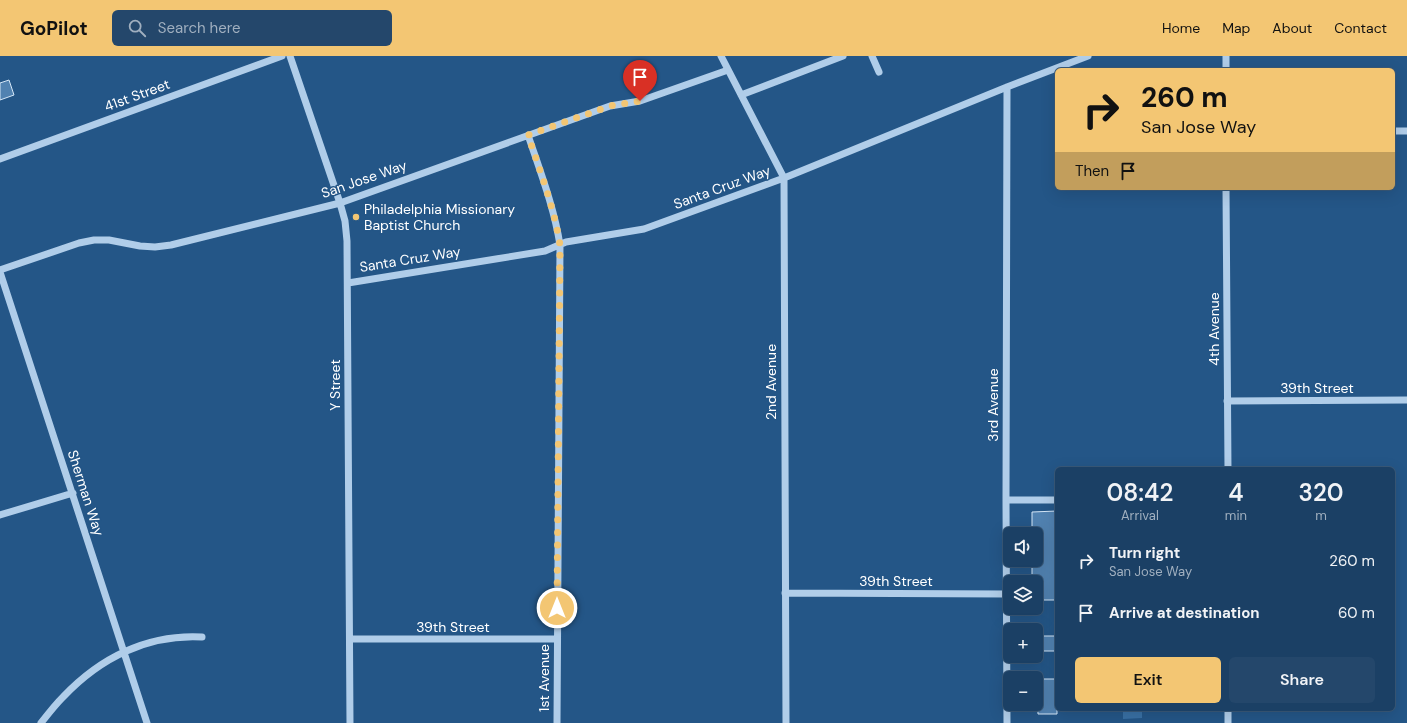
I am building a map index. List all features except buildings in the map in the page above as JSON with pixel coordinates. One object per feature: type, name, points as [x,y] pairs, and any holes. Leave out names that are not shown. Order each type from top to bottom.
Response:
[{"type":"street","name":"41st Street","points":[[0,159],[282,56]]},
{"type":"street","name":"Y Street","points":[[290,56],[340,203],[345,221],[347,241],[350,723]]},
{"type":"street","name":"2nd Avenue","points":[[721,56],[784,178],[786,723]]},
{"type":"street","points":[[741,95],[843,56]]},
{"type":"street","points":[[872,56],[879,72]]},
{"type":"street","name":"Santa Cruz Way","points":[[348,282],[545,251],[566,242],[644,230],[784,178],[1074,58],[1088,56]]},
{"type":"street","points":[[1226,56],[1226,68]]},
{"type":"street","name":"San Jose Way","points":[[0,271],[79,243],[94,240],[109,240],[140,246],[171,245],[340,203],[610,106],[640,101],[728,70]]},
{"type":"street","name":"3rd Avenue","points":[[1006,575],[1007,87]]},
{"type":"street","points":[[1395,131],[1407,131]]},
{"type":"street","name":"1st Avenue","points":[[528,135],[553,210],[560,245],[557,723]]},
{"type":"street","name":"4th Avenue","points":[[1226,190],[1228,467]]},
{"type":"street","name":"Sherman Way","points":[[0,271],[147,723]]},
{"type":"street","name":"39th Street","points":[[1227,401],[1407,400]]},
{"type":"street","points":[[0,515],[73,493]]},
{"type":"street","points":[[1006,500],[1055,500]]},
{"type":"street","name":"39th Street","points":[[785,593],[1003,594]]},
{"type":"street","name":"3rd Avenue","points":[[1006,615],[1007,723]]},
{"type":"street","points":[[41,723],[77,683],[99,666],[123,652],[149,642],[165,638],[186,636],[202,637]]},
{"type":"street","name":"39th Street","points":[[350,639],[557,639]]},
{"type":"street","points":[[1228,711],[1228,723]]},
{"type":"shaded area","points":[[1123,711],[1142,711],[1142,718],[1123,719]]},
{"type":"place","name":"Philadelphia Missionary Baptist Church","points":[[356,217]]},
{"type":"route","points":[[557,608],[560,245],[553,210],[528,135],[610,106],[640,101]]}]
